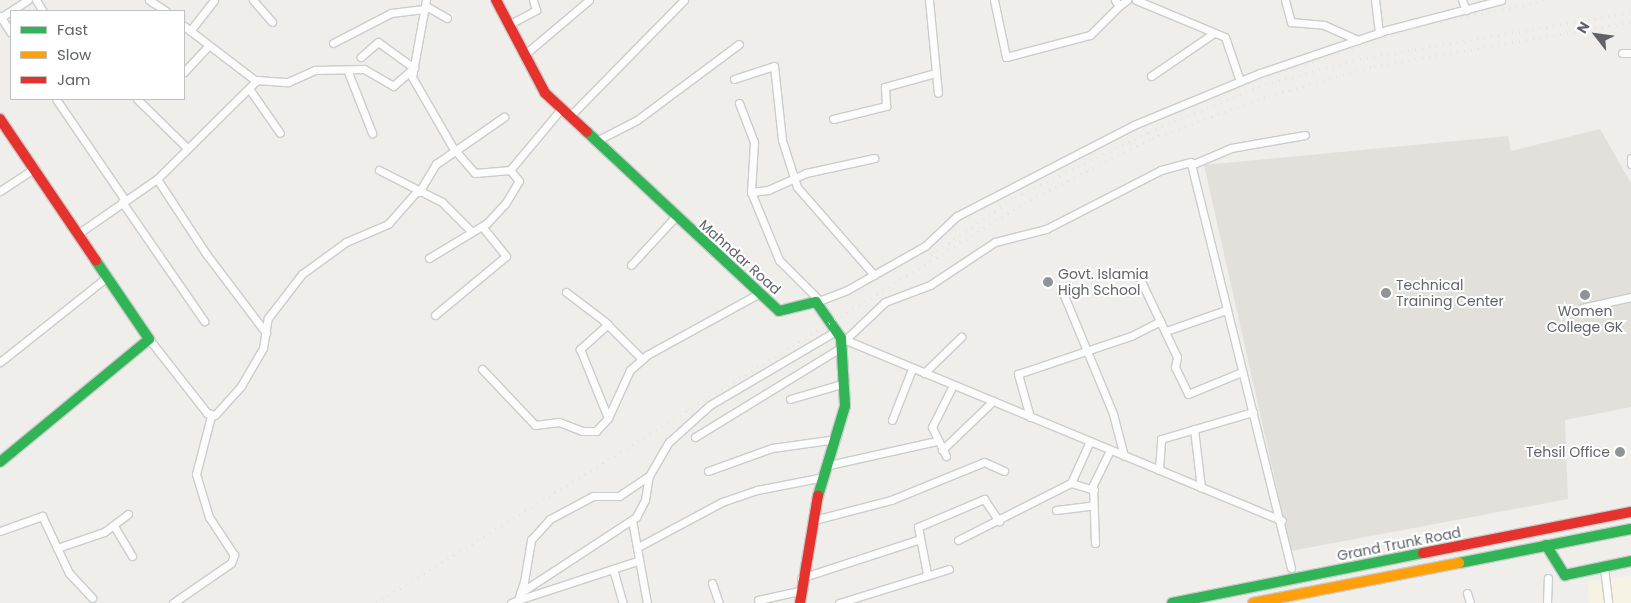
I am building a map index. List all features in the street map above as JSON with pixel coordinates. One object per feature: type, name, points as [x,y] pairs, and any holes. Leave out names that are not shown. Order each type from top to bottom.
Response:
[{"type":"main road","name":"Mahndar Road","points":[[496,0],[545,93],[565,113],[782,312],[817,301]]},
{"type":"main road","points":[[0,118],[150,339],[0,462]]},
{"type":"main road","points":[[800,603],[800,578],[824,477],[845,406],[841,339],[817,301]]},
{"type":"main road","name":"Grand Trunk Road","points":[[1172,603],[1631,512]]},
{"type":"main road","points":[[1253,603],[1631,529]]},
{"type":"main road","points":[[1546,545],[1565,575],[1631,561]]},
{"type":"street","points":[[12,10],[28,0]]},
{"type":"street","points":[[149,0],[158,2]]},
{"type":"street","points":[[214,0],[187,29],[256,80],[288,82],[315,70],[348,72],[372,70],[393,86],[414,68]]},
{"type":"street","points":[[253,0],[272,22]]},
{"type":"street","points":[[508,25],[536,10],[533,0]]},
{"type":"street","points":[[524,55],[589,0]]},
{"type":"street","points":[[426,5],[413,80],[456,152],[479,175],[510,170],[565,113],[684,0]]},
{"type":"street","points":[[929,0],[938,93]]},
{"type":"street","points":[[994,0],[1008,57],[1090,35],[1117,3],[1126,0]]},
{"type":"street","points":[[1136,0],[1214,33],[1227,41],[1240,81]]},
{"type":"street","points":[[1285,0],[1291,22],[1324,25],[1358,40]]},
{"type":"street","points":[[1375,0],[1379,33]]},
{"type":"street","points":[[1462,0],[1466,10]]},
{"type":"street","points":[[739,103],[754,142],[751,192],[779,260],[817,301],[874,275],[934,241],[957,216],[1092,145],[1240,81],[1379,33],[1501,0]]},
{"type":"street","points":[[333,43],[391,13],[426,5],[447,18]]},
{"type":"street","points":[[0,17],[10,32]]},
{"type":"street","points":[[1151,76],[1214,33]]},
{"type":"street","points":[[362,56],[378,42],[414,68]]},
{"type":"street","points":[[596,141],[637,120],[740,44]]},
{"type":"street","points":[[185,71],[208,46]]},
{"type":"street","points":[[1622,53],[1631,53]]},
{"type":"street","points":[[734,79],[774,66],[782,140],[793,178],[810,206],[874,275]]},
{"type":"street","points":[[348,72],[372,134]]},
{"type":"street","points":[[833,119],[886,106],[884,87],[935,73]]},
{"type":"street","points":[[79,232],[158,179],[187,148],[250,90],[256,80]]},
{"type":"street","points":[[250,90],[280,133]]},
{"type":"street","points":[[57,100],[204,321]]},
{"type":"street","points":[[138,100],[187,148]]},
{"type":"street","points":[[173,603],[231,563],[234,555],[209,517],[196,474],[211,416],[241,386],[267,333],[268,318],[302,274],[346,242],[388,224],[418,192],[432,168],[504,117]]},
{"type":"street","points":[[695,438],[841,339],[885,302],[930,284],[994,242],[1056,225],[1161,170],[1231,148],[1305,135]]},
{"type":"street","points":[[751,192],[793,178],[874,158]]},
{"type":"street","points":[[1631,158],[1631,164]]},
{"type":"street","points":[[1191,162],[1226,310],[1282,521],[1291,568]]},
{"type":"street","points":[[0,191],[35,168]]},
{"type":"street","points":[[379,170],[418,192],[442,202],[472,232]]},
{"type":"street","points":[[429,258],[482,226],[513,194],[519,181],[510,170]]},
{"type":"street","points":[[158,179],[213,263],[267,333]]},
{"type":"street","points":[[631,265],[676,216]]},
{"type":"street","points":[[435,315],[506,256],[482,226]]},
{"type":"street","points":[[0,362],[108,276]]},
{"type":"street","points":[[1140,279],[1166,331],[1188,394],[1242,372]]},
{"type":"street","points":[[566,292],[608,324],[642,359]]},
{"type":"street","points":[[482,369],[535,425],[559,422],[582,431],[596,431],[608,418],[630,370],[642,359],[760,293]]},
{"type":"street","points":[[1063,294],[1088,348],[1124,456]]},
{"type":"street","points":[[1582,308],[1631,297]]},
{"type":"street","points":[[1166,331],[1226,310]]},
{"type":"street","points":[[1030,417],[1017,375],[1088,348],[1131,336],[1160,321]]},
{"type":"street","points":[[608,324],[580,349],[608,418]]},
{"type":"street","points":[[924,374],[961,337]]},
{"type":"street","points":[[150,339],[211,416]]},
{"type":"street","points":[[516,599],[632,520],[643,508],[649,476],[669,442],[710,405],[841,339],[1282,521]]},
{"type":"street","points":[[892,420],[912,369]]},
{"type":"street","points":[[790,399],[845,383]]},
{"type":"street","points":[[953,385],[932,427],[936,441],[944,453],[993,401]]},
{"type":"street","points":[[1159,470],[1161,439],[1253,412]]},
{"type":"street","points":[[1194,429],[1201,488]]},
{"type":"street","points":[[708,471],[772,448],[836,439]]},
{"type":"street","points":[[829,465],[936,441]]},
{"type":"street","points":[[958,540],[1071,483],[1090,442]]},
{"type":"street","points":[[1095,543],[1091,506],[1094,490],[1110,450]]},
{"type":"street","points":[[814,520],[890,500],[984,462],[1004,471]]},
{"type":"street","points":[[516,599],[532,540],[550,519],[593,496],[619,496],[649,476]]},
{"type":"street","points":[[638,547],[722,502],[758,490],[824,477]]},
{"type":"street","points":[[1071,483],[1094,490]]},
{"type":"street","points":[[928,574],[918,527],[984,500],[999,520]]},
{"type":"street","points":[[1056,510],[1091,506]]},
{"type":"street","points":[[57,548],[114,526],[128,514]]},
{"type":"street","points":[[0,531],[38,515],[73,579],[92,598]]},
{"type":"street","points":[[632,520],[638,547],[637,561],[647,603]]},
{"type":"street","points":[[114,526],[132,556]]},
{"type":"street","points":[[800,578],[920,539]]},
{"type":"street","points":[[516,599],[637,561]]},
{"type":"street","points":[[839,603],[949,568]]},
{"type":"street","points":[[1604,568],[1608,603]]},
{"type":"street","points":[[613,569],[623,603]]},
{"type":"street","points":[[1546,603],[1548,578]]},
{"type":"street","points":[[712,583],[719,603]]},
{"type":"street","points":[[758,600],[799,591]]},
{"type":"street","points":[[1467,593],[1470,603]]},
{"type":"shaded area","name":"Technical Training Center","points":[[1600,129],[1631,183],[1631,407],[1565,420],[1568,499],[1291,551],[1204,165],[1508,136],[1511,151]]},
{"type":"shaded area","points":[[1631,576],[1631,603],[1590,603],[1588,581]]},
{"type":"railway","points":[[1265,77],[1413,28],[1547,0]]},
{"type":"railway","points":[[931,255],[1015,197],[1149,132],[1265,84],[1360,59],[1631,12]]},
{"type":"railway","points":[[376,603],[1024,203],[1152,138],[1269,96],[1374,66],[1631,22]]},
{"type":"traffic: fast","points":[[587,132],[779,311],[816,302],[841,338],[845,406],[818,496]]},
{"type":"traffic: fast","points":[[0,462],[149,339],[96,261]]},
{"type":"traffic: fast","points":[[1459,563],[1631,529]]},
{"type":"traffic: fast","points":[[1546,545],[1565,575],[1631,561]]},
{"type":"traffic: fast","points":[[1172,603],[1423,553]]},
{"type":"traffic: slow","points":[[1253,603],[1459,563]]},
{"type":"traffic: jam","points":[[496,0],[545,93],[587,132]]},
{"type":"traffic: jam","points":[[0,119],[96,261]]},
{"type":"traffic: jam","points":[[800,603],[818,496]]},
{"type":"traffic: jam","points":[[1423,553],[1631,512]]},
{"type":"place","name":"Govt. Islamia High School","points":[[1048,282]]},
{"type":"place","name":"Technical Training Center","points":[[1386,293]]},
{"type":"place","name":"Women College GK","points":[[1585,295]]},
{"type":"place","name":"Tehsil Office","points":[[1620,452]]}]
